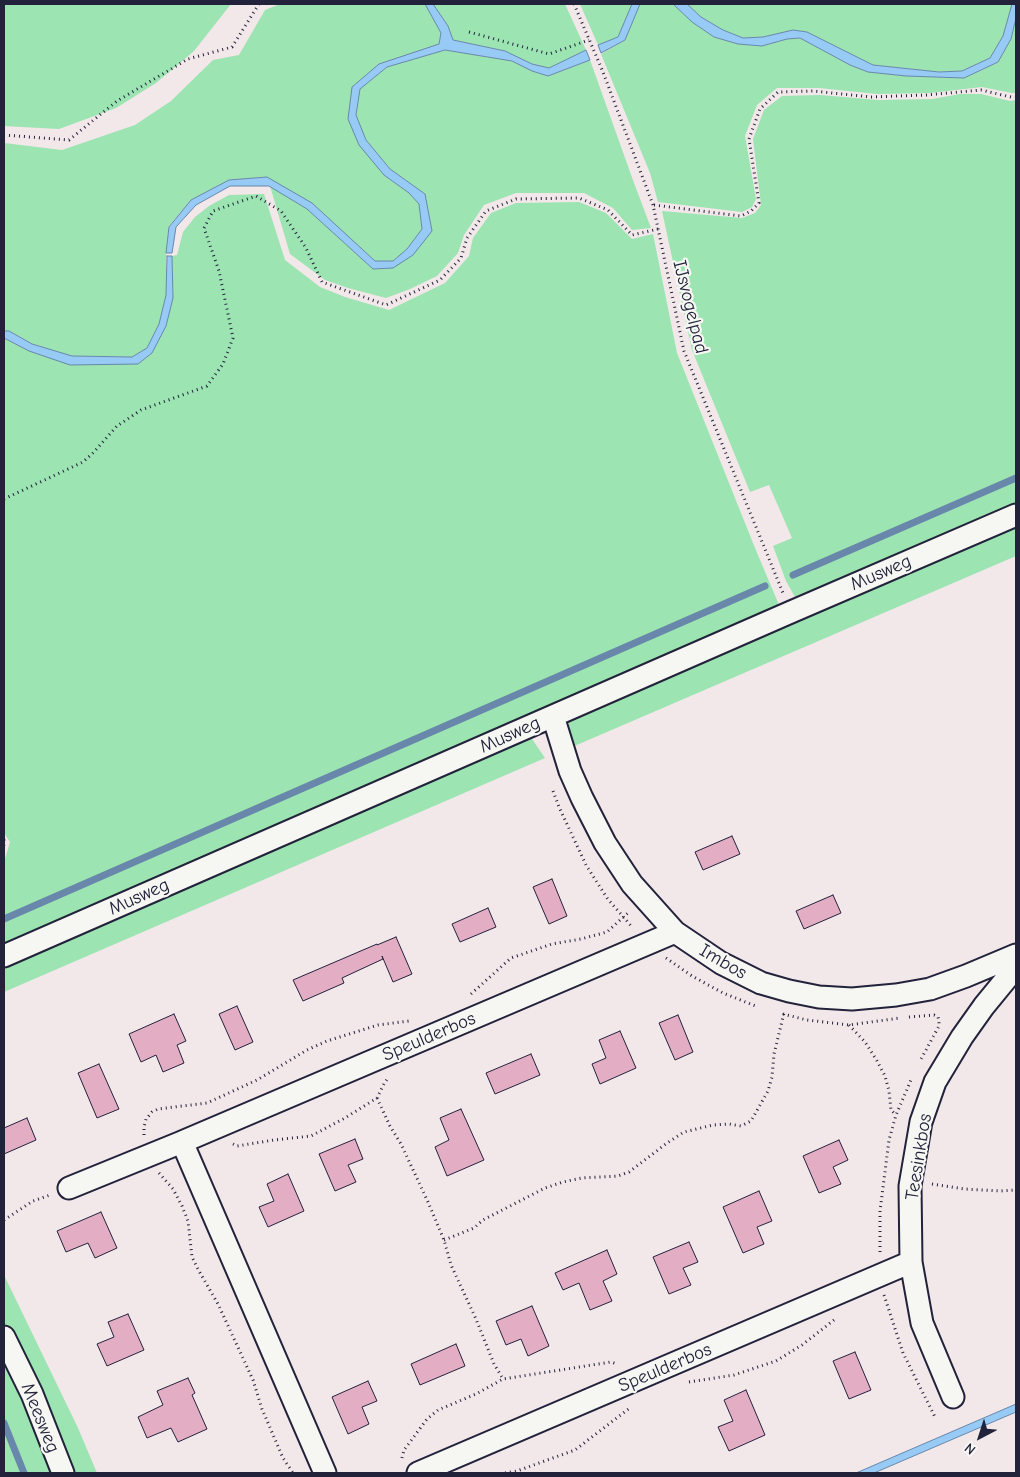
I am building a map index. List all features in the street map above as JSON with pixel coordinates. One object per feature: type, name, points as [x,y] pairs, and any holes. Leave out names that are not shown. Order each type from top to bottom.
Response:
[{"type":"street","name":"Musweg","points":[[4,956],[1016,515]]},
{"type":"street","name":"Imbos","points":[[553,716],[570,771],[605,843],[632,884],[674,932],[721,963],[761,983],[789,991],[820,997],[852,999],[930,990],[1016,955]]},
{"type":"street","name":"Speulderbos","points":[[69,1188],[145,1159],[674,932]]},
{"type":"street","name":"Teesinkbos","points":[[953,1396],[922,1323],[911,1262],[911,1181],[921,1122],[935,1082],[962,1036],[1016,967]]},
{"type":"street","points":[[182,1142],[324,1473]]},
{"type":"street","name":"Speulderbos","points":[[409,1469],[641,1378],[911,1262]]},
{"type":"street","name":"Meesweg","points":[[4,1337],[32,1394],[63,1473]]},
{"type":"path","points":[[4,135],[68,140],[116,101],[188,59],[232,47],[259,4]]},
{"type":"path","name":"IJsvogelpad","points":[[574,4],[603,72],[653,205],[684,351],[791,612]]},
{"type":"path","points":[[469,32],[549,54],[589,40]]},
{"type":"path","points":[[653,205],[741,216],[751,212],[759,204],[749,139],[760,109],[778,92],[813,91],[871,97],[926,96],[981,90],[1016,97]]},
{"type":"path","points":[[4,499],[83,462],[117,426],[141,410],[207,386],[222,364],[233,338],[219,271],[204,228],[213,211],[256,196],[281,211],[306,248],[322,282],[386,304],[440,280],[461,258],[467,238],[486,211],[516,199],[579,198],[608,210],[632,235],[658,229]]},
{"type":"path","points":[[570,771],[554,784],[553,790],[559,807],[586,865],[607,898],[623,918],[648,944],[692,976],[723,993],[760,1008]]},
{"type":"path","points":[[4,840],[4,845]]},
{"type":"path","points":[[467,997],[511,958],[552,944],[607,932],[643,897]]},
{"type":"path","points":[[444,1240],[474,1228],[483,1220],[545,1188],[582,1178],[618,1176],[629,1172],[684,1132],[713,1125],[729,1124],[741,1126],[752,1122],[768,1091],[772,1077],[774,1054],[789,991]]},
{"type":"path","points":[[776,1012],[807,1020],[849,1025],[934,1015],[938,1017],[939,1026],[918,1066]]},
{"type":"path","points":[[292,1473],[283,1458],[262,1409],[253,1380],[218,1304],[192,1257],[188,1221],[182,1206],[173,1189],[145,1159],[144,1127],[146,1119],[152,1112],[158,1109],[208,1103],[257,1080],[306,1050],[327,1041],[378,1025],[410,1020]]},
{"type":"path","points":[[849,1025],[865,1042],[876,1058],[885,1076],[891,1110],[896,1115]]},
{"type":"path","points":[[913,1074],[896,1115],[889,1140],[880,1211],[879,1246],[884,1283],[882,1290],[903,1353],[936,1419]]},
{"type":"path","points":[[378,1098],[386,1119],[401,1144],[428,1202],[444,1240],[451,1264],[494,1364],[503,1378]]},
{"type":"path","points":[[911,1181],[965,1189],[1016,1190]]},
{"type":"path","points":[[4,1220],[33,1201],[69,1188]]},
{"type":"path","points":[[682,1383],[734,1375],[776,1360],[802,1345],[833,1321],[842,1317]]},
{"type":"path","points":[[409,1469],[404,1450],[427,1419],[438,1410],[476,1394],[503,1378],[611,1362],[625,1366],[641,1378]]},
{"type":"path","points":[[506,1473],[517,1471],[575,1450],[638,1402]]},
{"type":"green space","points":[[4,4],[231,4],[194,51],[156,83],[116,108],[59,129],[4,126]]},
{"type":"green space","points":[[280,4],[425,4],[441,33],[439,44],[379,64],[352,87],[348,119],[384,175],[409,193],[419,204],[422,229],[407,249],[393,261],[375,261],[267,177],[229,180],[191,200],[169,226],[166,253],[166,295],[159,324],[147,348],[132,357],[69,356],[32,344],[9,331],[4,331],[4,143],[62,150],[135,125],[171,101],[213,60],[239,55],[265,10]]},
{"type":"green space","points":[[433,4],[565,4],[586,50],[549,68],[532,64],[505,51],[452,40],[448,26]]},
{"type":"green space","points":[[580,4],[632,4],[618,37],[598,45]]},
{"type":"green space","points":[[640,4],[673,4],[692,22],[714,37],[738,44],[762,46],[787,39],[800,38],[850,65],[868,72],[906,76],[964,78],[998,62],[1011,39],[1016,18],[1016,93],[982,87],[930,93],[877,94],[819,88],[777,88],[757,105],[745,136],[756,199],[752,207],[742,212],[658,202],[650,173],[601,54],[625,40]]},
{"type":"green space","points":[[687,4],[1012,4],[1003,36],[990,58],[962,71],[939,72],[873,65],[807,32],[793,30],[763,37],[743,38],[723,30],[701,17]]},
{"type":"green space","points":[[445,50],[512,61],[532,71],[548,76],[590,60],[651,228],[632,230],[613,208],[584,193],[516,193],[484,205],[464,235],[458,253],[437,276],[386,298],[325,280],[290,254],[270,186],[307,209],[373,269],[393,268],[432,231],[425,194],[390,169],[366,140],[356,116],[360,89],[387,67]]},
{"type":"green space","points":[[960,94],[981,94],[1010,101],[1016,100],[1016,502],[795,597],[786,581],[773,546],[792,538],[769,485],[750,492],[692,350],[662,211],[742,218],[755,213],[761,205],[753,139],[764,110],[782,96],[820,95],[878,100],[932,99]]},
{"type":"green space","points":[[264,194],[285,260],[320,287],[345,297],[389,310],[445,283],[469,256],[473,238],[491,213],[516,203],[579,202],[606,213],[632,239],[653,234],[677,353],[779,605],[4,944],[4,862],[10,842],[4,833],[4,338],[29,351],[138,364],[152,353],[173,298],[172,256],[177,255],[183,232],[195,217],[209,206],[229,195]]},
{"type":"green space","points":[[1016,523],[1016,556],[572,747],[568,715]]},
{"type":"green space","points":[[528,733],[545,758],[4,992],[4,963]]},
{"type":"green space","points":[[4,1275],[78,1428],[97,1473],[72,1473],[38,1393],[4,1326]]},
{"type":"green space","points":[[4,1354],[57,1473],[4,1473]]},
{"type":"water","points":[[425,4],[433,4],[448,26],[453,40],[505,51],[532,64],[549,68],[586,50],[590,60],[548,76],[532,71],[512,61],[445,50],[387,67],[360,89],[356,115],[366,140],[390,169],[425,194],[432,231],[413,255],[393,268],[373,269],[307,209],[269,186],[230,186],[196,205],[176,227],[172,253],[166,253],[169,227],[191,200],[229,180],[267,177],[312,203],[375,261],[393,261],[407,249],[422,229],[419,204],[409,193],[384,175],[359,145],[348,119],[352,87],[379,64],[439,44],[441,33]]},
{"type":"water","points":[[632,4],[640,4],[625,40],[601,53],[598,45],[618,37]]},
{"type":"water","points":[[673,4],[687,4],[701,17],[723,30],[743,38],[763,37],[793,30],[807,32],[873,65],[939,72],[962,71],[990,58],[1003,36],[1012,4],[1016,4],[1016,18],[1011,39],[998,62],[964,78],[906,76],[868,72],[850,65],[800,38],[787,39],[762,46],[738,44],[714,37],[692,22]]},
{"type":"water","points":[[167,256],[172,256],[173,298],[166,326],[152,353],[138,364],[70,365],[29,351],[4,338],[4,331],[9,331],[32,344],[72,356],[132,357],[147,348],[159,324],[166,295]]},
{"type":"water","points":[[1016,1404],[1016,1412],[874,1473],[856,1473]]},
{"type":"building","points":[[732,836],[740,854],[703,870],[695,852]]},
{"type":"building","points":[[552,879],[567,916],[549,924],[533,887]]},
{"type":"building","points":[[833,895],[841,913],[804,929],[796,911]]},
{"type":"building","points":[[488,908],[496,927],[460,942],[452,924]]},
{"type":"building","points":[[396,937],[412,974],[393,982],[382,956],[383,959],[342,978],[344,983],[303,1001],[293,980]]},
{"type":"building","points":[[237,1006],[253,1042],[235,1050],[219,1014]]},
{"type":"building","points":[[174,1014],[186,1041],[177,1045],[184,1063],[163,1072],[156,1055],[141,1062],[129,1034]]},
{"type":"building","points":[[678,1015],[693,1052],[675,1060],[659,1023]]},
{"type":"building","points":[[620,1031],[636,1068],[600,1084],[592,1064],[606,1058],[599,1040]]},
{"type":"building","points":[[531,1054],[540,1075],[495,1094],[486,1073]]},
{"type":"building","points":[[99,1064],[119,1109],[97,1118],[78,1073]]},
{"type":"building","points":[[461,1109],[484,1160],[447,1176],[435,1147],[449,1140],[440,1118]]},
{"type":"building","points":[[27,1118],[36,1140],[4,1154],[4,1128]]},
{"type":"building","points":[[355,1139],[363,1159],[348,1165],[356,1182],[335,1191],[319,1154]]},
{"type":"building","points":[[839,1140],[848,1160],[833,1167],[841,1184],[819,1193],[803,1156]]},
{"type":"building","points":[[288,1174],[304,1211],[268,1227],[259,1207],[274,1201],[267,1184]]},
{"type":"building","points":[[759,1191],[772,1221],[757,1227],[764,1244],[743,1253],[723,1207]]},
{"type":"building","points":[[101,1212],[117,1248],[95,1258],[88,1243],[66,1252],[57,1231]]},
{"type":"building","points":[[689,1242],[698,1262],[683,1268],[691,1285],[669,1294],[653,1257]]},
{"type":"building","points":[[607,1250],[617,1274],[603,1281],[612,1301],[590,1310],[579,1283],[563,1290],[555,1273]]},
{"type":"building","points":[[532,1306],[549,1346],[528,1356],[521,1339],[506,1345],[496,1321]]},
{"type":"building","points":[[128,1314],[144,1350],[107,1366],[97,1344],[114,1337],[108,1322]]},
{"type":"building","points":[[456,1344],[465,1366],[420,1385],[411,1364]]},
{"type":"building","points":[[855,1352],[871,1390],[849,1399],[833,1361]]},
{"type":"building","points":[[188,1378],[195,1393],[192,1395],[207,1429],[178,1442],[171,1428],[147,1438],[138,1417],[163,1405],[157,1391]]},
{"type":"building","points":[[368,1381],[377,1401],[362,1407],[369,1424],[348,1434],[332,1397]]},
{"type":"building","points":[[746,1390],[765,1435],[729,1451],[718,1427],[733,1421],[724,1400]]},
{"type":"waterway","points":[[793,575],[1016,478]]},
{"type":"waterway","points":[[4,919],[765,586]]},
{"type":"waterway","points":[[4,1423],[24,1473]]}]
